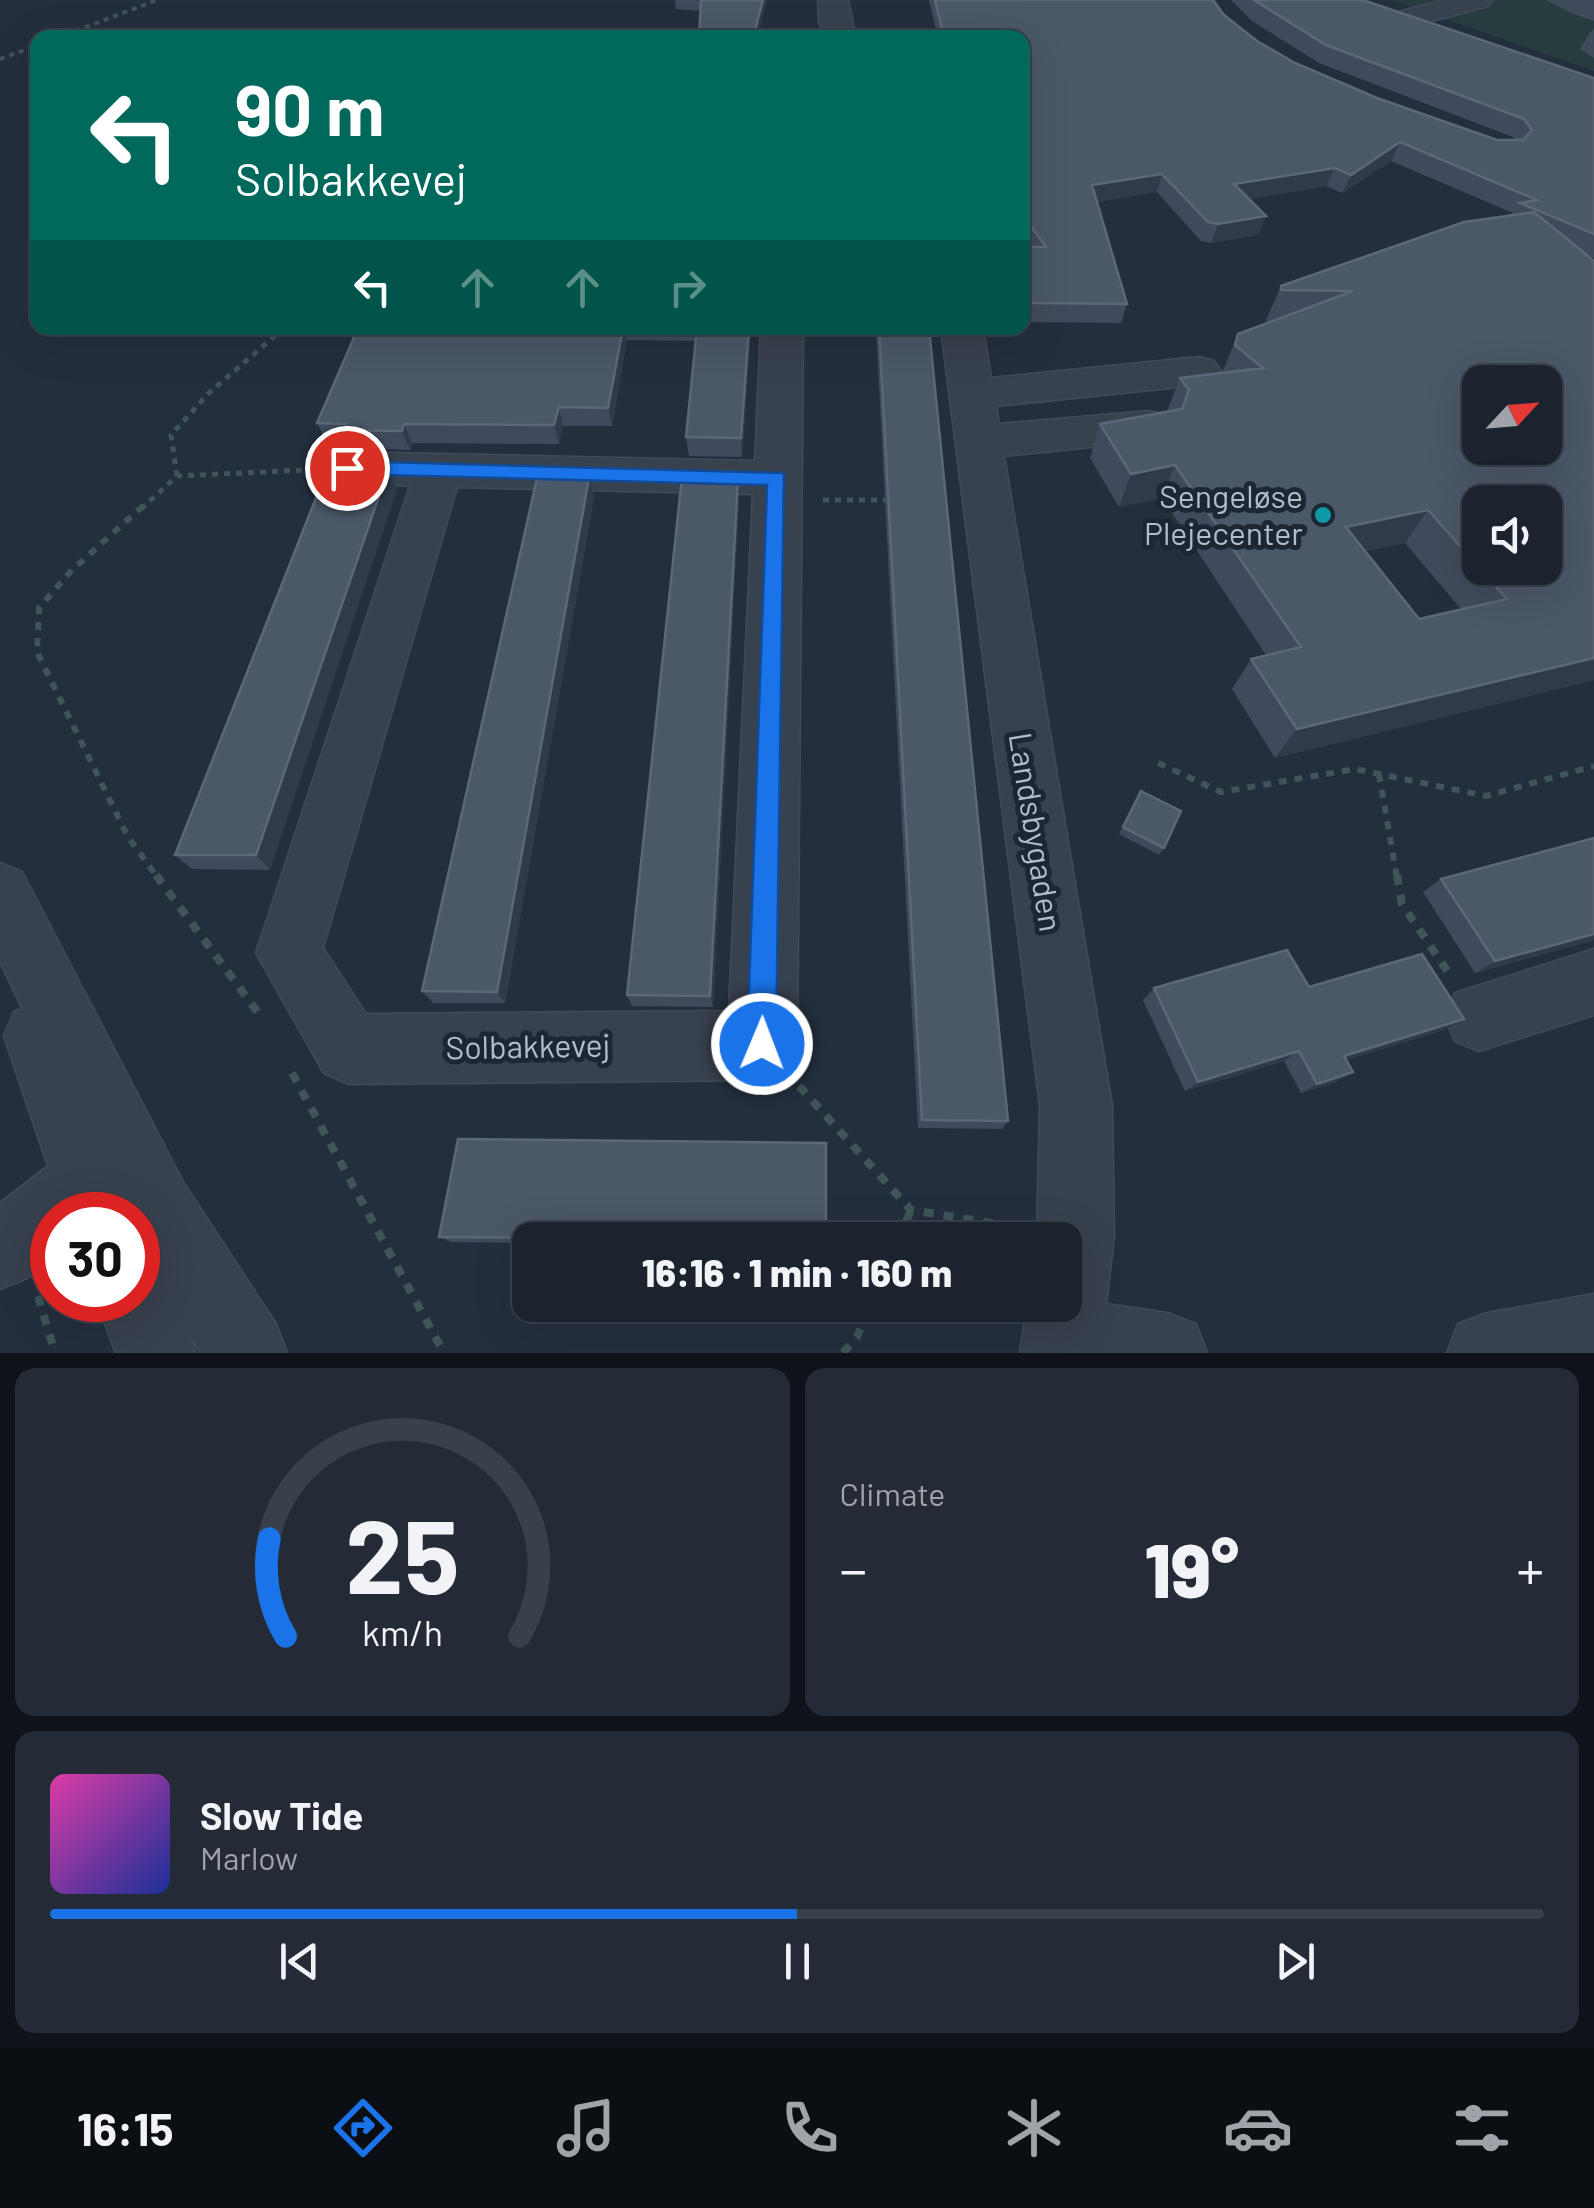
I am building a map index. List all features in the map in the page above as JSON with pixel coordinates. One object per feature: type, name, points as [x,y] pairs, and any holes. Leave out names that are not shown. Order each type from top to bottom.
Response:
[{"type":"street","points":[[833,0],[838,30]]},
{"type":"street","points":[[1409,18],[1478,0]]},
{"type":"street","points":[[1375,6],[1462,36]]},
{"type":"street","points":[[762,1044],[782,335]]},
{"type":"street","name":"Landsbygaden","points":[[963,335],[1076,1106],[1076,1222]]},
{"type":"street","points":[[975,417],[1199,370]]},
{"type":"street","points":[[975,417],[1033,440],[1149,426]]},
{"type":"street","points":[[347,468],[439,469],[777,489]]},
{"type":"street","name":"Solbakkevej","points":[[439,469],[289,953],[348,1049],[762,1044]]},
{"type":"street","points":[[0,894],[156,1209],[246,1353]]},
{"type":"street","points":[[0,930],[94,1192]]},
{"type":"street","points":[[1479,1017],[1594,982]]},
{"type":"street","points":[[0,1251],[30,1234]]},
{"type":"street","points":[[144,1322],[156,1353]]},
{"type":"street","name":"Landsbygaden","points":[[1058,1348],[1062,1322]]},
{"type":"street","points":[[1487,1353],[1594,1334]]},
{"type":"street","points":[[1058,1348],[1167,1353]]},
{"type":"path","points":[[78,30],[157,0]]},
{"type":"path","points":[[0,59],[30,48]]},
{"type":"path","points":[[178,476],[171,435],[209,393],[276,335]]},
{"type":"path","points":[[265,1023],[128,836],[37,652],[39,608],[70,572],[178,476],[347,468]]},
{"type":"path","points":[[777,489],[985,501]]},
{"type":"path","points":[[1158,763],[1221,792],[1355,769],[1486,796],[1594,766]]},
{"type":"path","points":[[1379,774],[1402,904],[1479,1017]]},
{"type":"path","points":[[762,1044],[911,1210],[987,1222]]},
{"type":"path","points":[[284,1058],[444,1353]]},
{"type":"path","points":[[906,1222],[911,1210]]},
{"type":"path","points":[[844,1353],[863,1322]]},
{"type":"green space","points":[[1391,0],[1594,0],[1594,71]]},
{"type":"building","points":[[701,0],[763,0],[755,30],[699,30]]},
{"type":"building","points":[[935,0],[1213,0],[1224,15],[1257,41],[1295,63],[1377,98],[1497,140],[1523,140],[1532,130],[1524,119],[1326,45],[1254,0],[1363,0],[1594,78],[1594,234],[1520,203],[1537,200],[1400,142],[1351,175],[1335,168],[1234,184],[1266,216],[1218,224],[1208,222],[1162,174],[1092,185],[1127,304],[1032,303],[1030,247],[1046,247],[1030,225],[1030,30],[942,30]]},
{"type":"building","points":[[1534,212],[1594,261],[1594,658],[1297,729],[1251,659],[1301,647],[1175,465],[1131,474],[1100,424],[1182,409],[1189,390],[1180,378],[1263,368],[1235,345],[1238,334],[1353,291],[1281,290],[1281,286],[1464,222]]},
{"type":"building","points":[[355,335],[622,335],[608,408],[559,407],[554,425],[404,424],[402,431],[344,430],[346,424],[317,423]]},
{"type":"building","points":[[696,335],[748,335],[741,438],[686,437]]},
{"type":"building","points":[[879,335],[930,335],[1008,1121],[922,1120]]},
{"type":"building","points":[[329,465],[388,470],[256,855],[175,855]]},
{"type":"building","points":[[682,477],[738,478],[710,996],[627,995]]},
{"type":"building","points":[[537,478],[589,478],[497,992],[422,991]]},
{"type":"building","points":[[1141,791],[1181,811],[1164,848],[1123,827]]},
{"type":"building","points":[[1594,838],[1594,934],[1495,961],[1441,879]]},
{"type":"building","points":[[1287,950],[1309,987],[1422,954],[1464,1019],[1344,1056],[1353,1072],[1317,1084],[1299,1051],[1198,1082],[1154,988]]},
{"type":"building","points":[[458,1139],[826,1143],[826,1222],[512,1222],[512,1238],[439,1237]]},
{"type":"place","name":"Sengeløse Plejecenter","points":[[1323,515]]},
{"type":"route","points":[[347,468],[777,478],[762,1044]]}]
